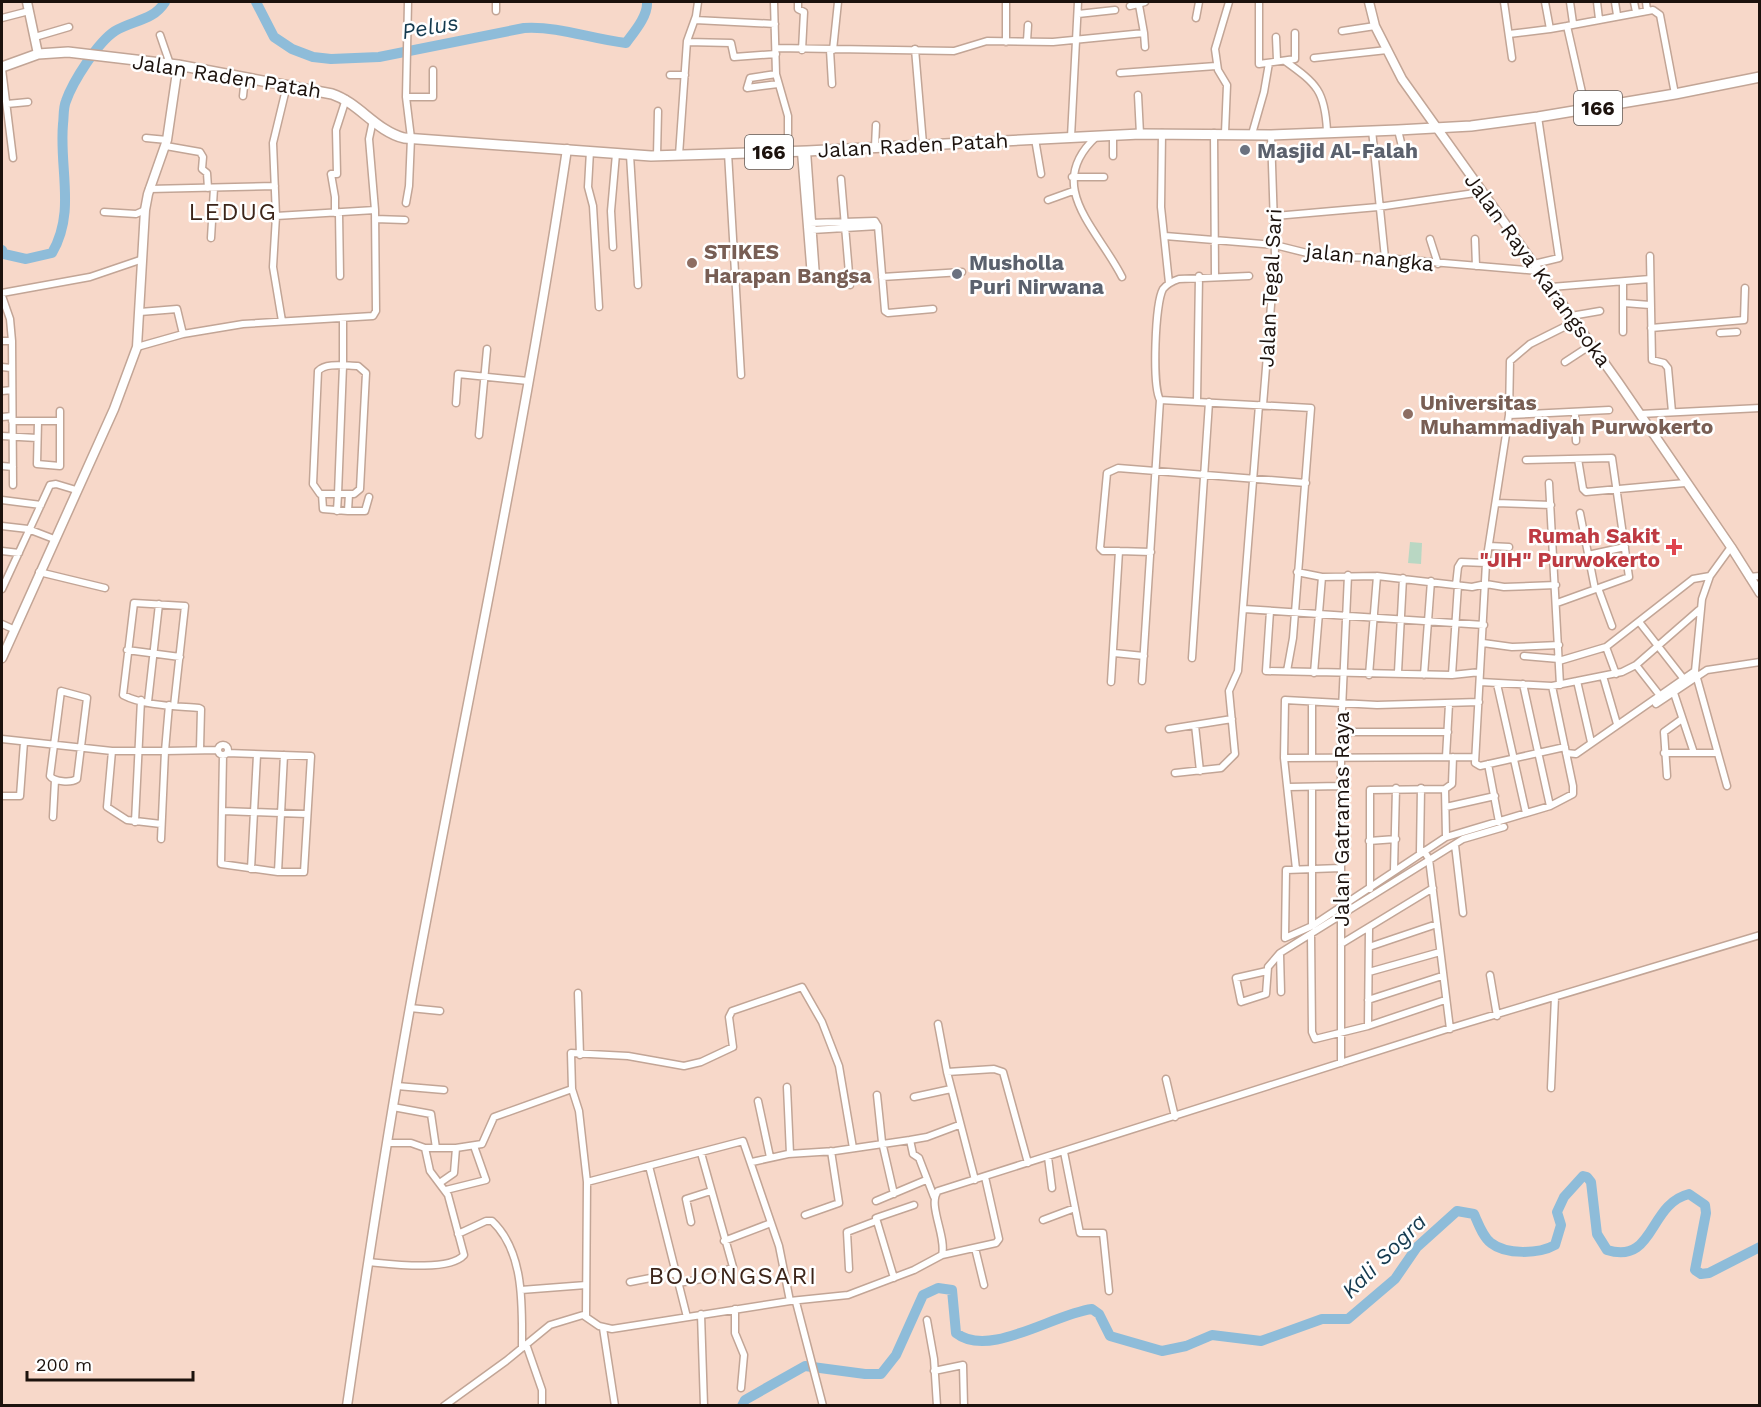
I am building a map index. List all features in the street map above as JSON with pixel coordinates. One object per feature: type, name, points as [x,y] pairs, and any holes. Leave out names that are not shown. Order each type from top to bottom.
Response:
[{"type":"main road","name":"Jalan Raden Patah","points":[[38,54],[68,52],[119,58],[313,89],[346,99],[393,134],[411,138],[567,149],[630,156],[804,151],[1071,137],[1113,140],[1140,134],[1162,138],[1214,137],[1225,133],[1271,135],[1435,128]]},
{"type":"main road","name":"166","points":[[2,68],[38,54]]},
{"type":"main road","name":"166","points":[[1435,128],[1586,110],[1760,77]]},
{"type":"street","points":[[406,203],[411,138],[406,98],[408,2]]},
{"type":"street","points":[[496,2],[496,11]]},
{"type":"street","points":[[679,155],[687,42],[695,20],[698,2]]},
{"type":"street","points":[[774,2],[776,74],[788,116],[788,151]]},
{"type":"street","points":[[798,2],[798,9],[804,12],[802,50]]},
{"type":"street","points":[[832,84],[831,50],[838,2]]},
{"type":"street","points":[[1006,2],[1006,42]]},
{"type":"street","points":[[1071,137],[1078,2]]},
{"type":"street","points":[[1131,6],[1145,2]]},
{"type":"street","points":[[1196,18],[1199,2]]},
{"type":"street","points":[[1225,133],[1227,85],[1216,66],[1217,38],[1229,2]]},
{"type":"street","points":[[1259,2],[1259,64],[1295,59],[1295,33]]},
{"type":"street","name":"Jalan Raya Karangsoka","points":[[1369,2],[1375,26],[1387,50],[1435,128],[1640,414],[1760,593]]},
{"type":"street","points":[[1504,2],[1512,58]]},
{"type":"street","points":[[1545,2],[1550,29]]},
{"type":"street","points":[[1570,2],[1570,25],[1586,110]]},
{"type":"street","points":[[1597,2],[1599,19]]},
{"type":"street","points":[[1615,2],[1617,15]]},
{"type":"street","points":[[1634,2],[1636,12]]},
{"type":"street","points":[[1646,2],[1647,10]]},
{"type":"street","points":[[1139,5],[1145,47]]},
{"type":"street","points":[[2,18],[28,6],[38,54]]},
{"type":"street","points":[[1078,14],[1115,10]]},
{"type":"street","points":[[1509,34],[1656,10],[1661,18],[1675,94]]},
{"type":"street","points":[[695,20],[775,24]]},
{"type":"street","points":[[1027,41],[1028,25]]},
{"type":"street","points":[[1342,31],[1375,26]]},
{"type":"street","points":[[35,37],[69,27]]},
{"type":"street","points":[[687,42],[731,43],[735,57],[802,50],[959,51],[987,41],[1053,42],[1144,33]]},
{"type":"street","points":[[2,658],[13,629],[114,409],[137,347],[140,260],[145,210],[149,189],[166,143],[174,65],[159,35]]},
{"type":"street","points":[[1276,36],[1277,60]]},
{"type":"street","points":[[915,49],[923,144]]},
{"type":"street","points":[[1314,58],[1387,50]]},
{"type":"street","points":[[1285,60],[1320,90],[1326,107],[1328,131]]},
{"type":"street","points":[[1252,134],[1264,92],[1265,63]]},
{"type":"street","points":[[1120,73],[1216,66]]},
{"type":"street","points":[[2,68],[13,158]]},
{"type":"street","points":[[406,98],[433,97],[433,70]]},
{"type":"street","points":[[776,74],[750,78],[747,88],[778,84]]},
{"type":"street","points":[[670,75],[685,75]]},
{"type":"street","points":[[243,96],[245,77]]},
{"type":"street","points":[[282,321],[273,267],[276,216],[274,136],[287,85]]},
{"type":"street","points":[[1138,95],[1140,134]]},
{"type":"street","points":[[340,276],[337,213],[331,174],[337,174],[336,130],[346,99]]},
{"type":"street","points":[[6,104],[28,102]]},
{"type":"street","points":[[657,156],[658,111]]},
{"type":"street","points":[[1536,267],[1559,258],[1538,117]]},
{"type":"street","points":[[137,347],[183,334],[243,324],[375,314],[375,210],[369,139],[373,120]]},
{"type":"street","points":[[875,147],[876,125]]},
{"type":"street","points":[[1372,130],[1378,207],[1385,258]]},
{"type":"street","points":[[1398,130],[1404,155]]},
{"type":"street","name":"Jalan Tegal Sari","points":[[1175,773],[1221,768],[1234,754],[1229,691],[1238,671],[1275,245],[1271,135]]},
{"type":"street","points":[[1096,137],[1078,156],[1072,191],[1122,277]]},
{"type":"street","points":[[1214,137],[1215,276]]},
{"type":"street","points":[[146,138],[200,152],[203,157],[202,169],[207,173],[211,188],[211,238]]},
{"type":"street","points":[[1142,681],[1160,400],[1155,388],[1155,354],[1162,294],[1169,283],[1161,207],[1162,138]]},
{"type":"street","points":[[1035,139],[1041,174]]},
{"type":"street","points":[[1113,140],[1113,156]]},
{"type":"street","points":[[347,1406],[410,1008],[528,381],[567,149]]},
{"type":"street","points":[[590,151],[588,187],[593,206],[599,308]]},
{"type":"street","points":[[804,151],[816,278],[814,280],[811,277],[811,227]]},
{"type":"street","points":[[728,153],[741,375]]},
{"type":"street","points":[[613,247],[611,211],[616,154]]},
{"type":"street","points":[[630,156],[638,285]]},
{"type":"street","points":[[1075,178],[1104,177]]},
{"type":"street","points":[[841,179],[850,285]]},
{"type":"street","points":[[149,189],[275,186]]},
{"type":"street","points":[[1048,200],[1072,191]]},
{"type":"street","points":[[1275,216],[1378,207],[1482,192]]},
{"type":"street","points":[[104,212],[136,214],[145,210]]},
{"type":"street","points":[[276,216],[375,210]]},
{"type":"street","points":[[375,219],[405,220]]},
{"type":"street","points":[[811,227],[878,226],[884,308],[888,313],[933,309]]},
{"type":"street","name":"jalan nangka","points":[[1165,236],[1275,245],[1317,256],[1385,258],[1476,266],[1536,267]]},
{"type":"street","points":[[1430,239],[1437,264]]},
{"type":"street","points":[[1475,239],[1476,266]]},
{"type":"street","points":[[1650,256],[1652,360],[1664,363],[1668,368],[1672,412]]},
{"type":"street","points":[[13,485],[12,341],[2,295],[90,278],[140,260]]},
{"type":"street","points":[[882,277],[962,272]]},
{"type":"street","points":[[1169,283],[1198,276],[1249,276]]},
{"type":"street","points":[[1197,401],[1198,276]]},
{"type":"street","points":[[1551,287],[1650,279]]},
{"type":"street","points":[[1623,282],[1623,332]]},
{"type":"street","points":[[1651,328],[1744,321],[1745,288]]},
{"type":"street","points":[[1624,303],[1650,305]]},
{"type":"street","points":[[140,312],[176,308],[183,334]]},
{"type":"street","points":[[1600,311],[1572,319],[1530,344],[1510,361],[1509,415],[1486,563],[1475,757],[1477,766],[1539,753],[1566,750],[1576,754],[1617,724],[1661,697],[1683,678],[1711,668],[1760,662]]},
{"type":"street","points":[[337,511],[344,366],[343,318]]},
{"type":"street","points":[[1728,322],[1724,333],[1737,332]]},
{"type":"street","points":[[2,341],[12,341]]},
{"type":"street","points":[[1564,362],[1591,345]]},
{"type":"street","points":[[479,435],[487,349]]},
{"type":"street","points":[[325,366],[362,367],[366,373],[360,489],[357,493],[322,494],[317,492],[314,484],[318,371],[325,366]]},
{"type":"street","points":[[2,367],[11,368]]},
{"type":"street","points":[[456,403],[458,374],[528,381]]},
{"type":"street","points":[[2,391],[12,390]]},
{"type":"street","points":[[1160,400],[1311,408],[1306,483],[1287,671]]},
{"type":"street","points":[[1192,658],[1209,402]]},
{"type":"street","points":[[1640,414],[1760,408]]},
{"type":"street","points":[[1509,415],[1610,410]]},
{"type":"street","points":[[38,421],[37,464],[60,466],[60,411]]},
{"type":"street","points":[[1575,413],[1576,441]]},
{"type":"street","points":[[2,417],[38,421],[60,420]]},
{"type":"street","points":[[2,436],[37,438]]},
{"type":"street","points":[[1526,460],[1611,456],[1629,577],[1557,603]]},
{"type":"street","points":[[1578,459],[1584,491],[1685,483]]},
{"type":"street","points":[[2,466],[13,467]]},
{"type":"street","points":[[1151,552],[1103,551],[1100,548],[1107,473],[1118,468],[1306,483]]},
{"type":"street","points":[[2,589],[28,529],[52,483],[76,490]]},
{"type":"street","points":[[1549,483],[1560,685]]},
{"type":"street","points":[[322,494],[323,509],[337,511],[365,511],[369,497]]},
{"type":"street","points":[[348,511],[349,494]]},
{"type":"street","points":[[2,500],[41,505]]},
{"type":"street","points":[[1496,503],[1551,501]]},
{"type":"street","points":[[1580,513],[1596,589],[1612,626]]},
{"type":"street","points":[[2,526],[28,529],[54,539]]},
{"type":"street","points":[[1490,546],[1509,547]]},
{"type":"street","points":[[1588,555],[1625,547]]},
{"type":"street","points":[[1727,786],[1695,675],[1700,610],[1710,576],[1731,547]]},
{"type":"street","points":[[2,556],[2,551],[19,553]]},
{"type":"street","points":[[1111,682],[1119,551]]},
{"type":"street","points":[[1452,675],[1458,567],[1461,562],[1486,563]]},
{"type":"street","points":[[39,572],[105,588]]},
{"type":"street","points":[[1297,572],[1322,577],[1348,575],[1403,578],[1472,587],[1486,584],[1504,587],[1556,585]]},
{"type":"street","name":"Jalan Gatramas Raya","points":[[1341,1062],[1341,703],[1348,575]]},
{"type":"street","points":[[1369,675],[1377,576]]},
{"type":"street","points":[[1524,656],[1559,660],[1606,647],[1693,579],[1710,576]]},
{"type":"street","points":[[1749,577],[1760,576]]},
{"type":"street","points":[[1314,673],[1322,577]]},
{"type":"street","points":[[1398,672],[1403,578]]},
{"type":"street","points":[[1424,675],[1431,581]]},
{"type":"street","points":[[161,839],[165,751],[172,705],[180,657],[184,606],[132,604],[123,695],[145,701],[172,705],[199,708],[202,711],[200,749]]},
{"type":"street","points":[[135,822],[139,752],[159,604]]},
{"type":"street","points":[[1244,609],[1484,625]]},
{"type":"street","points":[[1480,682],[1552,686],[1616,674],[1636,665],[1700,610]]},
{"type":"street","points":[[1269,611],[1264,670],[1369,675],[1398,672],[1452,675],[1480,672]]},
{"type":"street","points":[[1640,622],[1683,678]]},
{"type":"street","points":[[2,624],[13,629]]},
{"type":"street","points":[[1483,643],[1512,647],[1559,645]]},
{"type":"street","points":[[1606,647],[1616,674]]},
{"type":"street","points":[[127,650],[180,657]]},
{"type":"street","points":[[1114,653],[1144,656]]},
{"type":"street","points":[[1636,665],[1661,697]]},
{"type":"street","points":[[1656,704],[1661,697],[1674,693],[1695,675]]},
{"type":"street","points":[[1602,676],[1617,724]]},
{"type":"street","points":[[1577,681],[1591,742]]},
{"type":"street","points":[[1497,684],[1526,813]]},
{"type":"street","points":[[1524,684],[1550,806]]},
{"type":"street","points":[[1267,971],[1236,978],[1240,1002],[1266,994],[1267,971],[1280,953],[1429,859],[1463,839],[1502,825],[1526,813],[1550,806],[1573,794],[1552,686]]},
{"type":"street","points":[[60,692],[87,698],[79,748],[77,779],[73,781],[55,780],[50,776],[53,746],[60,692]]},
{"type":"street","points":[[1674,693],[1694,753]]},
{"type":"street","points":[[1296,869],[1284,758],[1285,700],[1341,703],[1479,702]]},
{"type":"street","points":[[1312,702],[1312,758]]},
{"type":"street","points":[[1370,889],[1369,792],[1372,789],[1396,788],[1445,789],[1452,784],[1448,732],[1449,704]]},
{"type":"street","points":[[1169,729],[1232,719]]},
{"type":"street","points":[[1667,776],[1664,753],[1665,729],[1682,720]]},
{"type":"street","points":[[1195,725],[1200,771]]},
{"type":"street","points":[[1341,732],[1448,732]]},
{"type":"street","points":[[2,739],[112,751],[200,749],[223,753],[311,756],[304,872],[278,872],[220,863],[224,811],[223,753]]},
{"type":"street","points":[[2,796],[20,796],[24,742]]},
{"type":"street","points":[[112,751],[107,806],[126,819],[161,824]]},
{"type":"street","points":[[1664,753],[1717,753]]},
{"type":"street","points":[[251,869],[256,755]]},
{"type":"street","points":[[278,872],[284,755]]},
{"type":"street","points":[[1284,758],[1475,757]]},
{"type":"street","points":[[1488,764],[1502,825]]},
{"type":"street","points":[[53,817],[55,780]]},
{"type":"street","points":[[1288,787],[1341,786]]},
{"type":"street","points":[[1312,787],[1312,926]]},
{"type":"street","points":[[1394,870],[1396,788]]},
{"type":"street","points":[[1421,788],[1422,851],[1429,859],[1450,1029]]},
{"type":"street","points":[[1445,789],[1446,837]]},
{"type":"street","points":[[1446,807],[1495,796]]},
{"type":"street","points":[[224,811],[307,813]]},
{"type":"street","points":[[1341,868],[1286,870],[1284,936],[1290,938],[1312,926],[1446,837],[1502,825]]},
{"type":"street","points":[[1369,841],[1396,838]]},
{"type":"street","points":[[1455,845],[1463,913]]},
{"type":"street","points":[[1341,945],[1433,888]]},
{"type":"street","points":[[1369,947],[1437,924]]},
{"type":"street","points":[[1368,1026],[1369,929]]},
{"type":"street","points":[[1311,934],[1313,1037],[1319,1040],[1445,1000]]},
{"type":"street","points":[[934,1197],[938,1191],[1341,1062],[1760,935]]},
{"type":"street","points":[[1369,972],[1440,952]]},
{"type":"street","points":[[1280,953],[1281,992]]},
{"type":"street","points":[[1490,975],[1497,1016]]},
{"type":"street","points":[[1368,1000],[1442,976]]},
{"type":"street","points":[[586,1316],[587,1182],[579,1111],[572,1089],[571,1054],[628,1056],[678,1066],[701,1062],[733,1047],[729,1017],[732,1011],[802,987],[822,1022],[839,1066],[853,1148]]},
{"type":"street","points":[[578,993],[580,1054]]},
{"type":"street","points":[[1551,1088],[1555,997]]},
{"type":"street","points":[[410,1008],[440,1011]]},
{"type":"street","points":[[938,1024],[959,1125],[975,1180]]},
{"type":"street","points":[[947,1072],[994,1069],[1003,1072],[1028,1163]]},
{"type":"street","points":[[1166,1079],[1175,1117]]},
{"type":"street","points":[[397,1086],[444,1090]]},
{"type":"street","points":[[787,1088],[790,1154]]},
{"type":"street","points":[[387,1143],[411,1143],[425,1148],[474,1146],[483,1143],[492,1120],[498,1114],[572,1089]]},
{"type":"street","points":[[914,1096],[951,1089]]},
{"type":"street","points":[[877,1095],[882,1142],[894,1194]]},
{"type":"street","points":[[758,1101],[770,1157]]},
{"type":"street","points":[[393,1107],[431,1114],[436,1148]]},
{"type":"street","points":[[752,1162],[790,1154],[831,1151],[927,1137],[959,1125]]},
{"type":"street","points":[[910,1140],[934,1197],[942,1255]]},
{"type":"street","points":[[587,1182],[741,1141],[752,1162],[783,1261],[793,1302],[812,1357],[824,1406]]},
{"type":"street","points":[[446,1190],[486,1180],[474,1146]]},
{"type":"street","points":[[368,1262],[423,1265],[458,1260],[464,1255],[446,1190],[430,1171],[425,1148]]},
{"type":"street","points":[[441,1182],[454,1173],[456,1148]]},
{"type":"street","points":[[805,1215],[839,1203],[831,1151]]},
{"type":"street","points":[[1064,1152],[1080,1233],[1102,1233],[1109,1291]]},
{"type":"street","points":[[678,1283],[725,1273],[731,1269],[733,1263],[724,1241],[700,1153]]},
{"type":"street","points":[[1048,1157],[1052,1188]]},
{"type":"street","points":[[649,1166],[687,1317]]},
{"type":"street","points":[[444,1406],[557,1321],[586,1316],[603,1328],[612,1329],[735,1309],[849,1295],[894,1278],[942,1255],[996,1243],[999,1236],[985,1177]]},
{"type":"street","points":[[876,1201],[926,1180]]},
{"type":"street","points":[[691,1222],[686,1199],[711,1191]]},
{"type":"street","points":[[894,1278],[876,1221],[877,1216],[914,1205]]},
{"type":"street","points":[[1043,1220],[1075,1208]]},
{"type":"street","points":[[458,1234],[486,1221],[494,1222],[510,1250],[521,1290],[524,1346],[542,1390],[542,1406]]},
{"type":"street","points":[[849,1269],[848,1232],[876,1221]]},
{"type":"street","points":[[724,1241],[771,1223]]},
{"type":"street","points":[[975,1248],[984,1285]]},
{"type":"street","points":[[630,1282],[676,1273]]},
{"type":"street","points":[[521,1290],[586,1285]]},
{"type":"street","points":[[735,1309],[735,1333],[744,1355],[741,1388]]},
{"type":"street","points":[[701,1314],[704,1406]]},
{"type":"street","points":[[927,1320],[937,1406]]},
{"type":"street","points":[[603,1328],[615,1406]]},
{"type":"street","points":[[934,1371],[963,1365],[964,1406]]},
{"type":"green space","points":[[1410,542],[1422,543],[1421,564],[1408,563]]},
{"type":"waterway","name":"Pelus","points":[[2,250],[4,254],[26,259],[52,253],[59,238],[65,206],[62,141],[64,107],[69,93],[80,73],[108,36],[122,27],[155,13],[165,2]]},
{"type":"waterway","name":"Pelus","points":[[256,2],[274,37],[292,49],[313,57],[331,59],[379,57],[524,28],[550,29],[626,43],[643,18],[647,2]]},
{"type":"waterway","name":"Kali Sogra","points":[[742,1406],[745,1400],[805,1366],[881,1374],[896,1355],[923,1295],[938,1288],[952,1290],[956,1333],[970,1340],[986,1341],[1003,1338],[1092,1309],[1099,1314],[1110,1336],[1162,1351],[1186,1346],[1212,1335],[1261,1341],[1322,1319],[1348,1319],[1395,1279],[1417,1247],[1457,1211],[1474,1214],[1488,1240],[1505,1250],[1523,1252],[1555,1245],[1561,1225],[1557,1212],[1564,1197],[1583,1176],[1591,1182],[1597,1234],[1607,1250],[1623,1252],[1634,1249],[1643,1242],[1666,1209],[1676,1200],[1689,1194],[1705,1205],[1706,1213],[1695,1270],[1701,1274],[1709,1273],[1760,1247]]},
{"type":"place","name":"Masjid Al-Falah","points":[[1245,150]]},
{"type":"place","name":"STIKES Harapan Bangsa","points":[[692,263]]},
{"type":"place","name":"Musholla Puri Nirwana","points":[[957,274]]},
{"type":"place","name":"Universitas Muhammadiyah Purwokerto","points":[[1408,414]]},
{"type":"place","name":"Rumah Sakit \"JIH\" Purwokerto","points":[[1674,547]]},
{"type":"district","name":"LEDUG","points":[[233,212]]},
{"type":"district","name":"BOJONGSARI","points":[[733,1276]]}]
